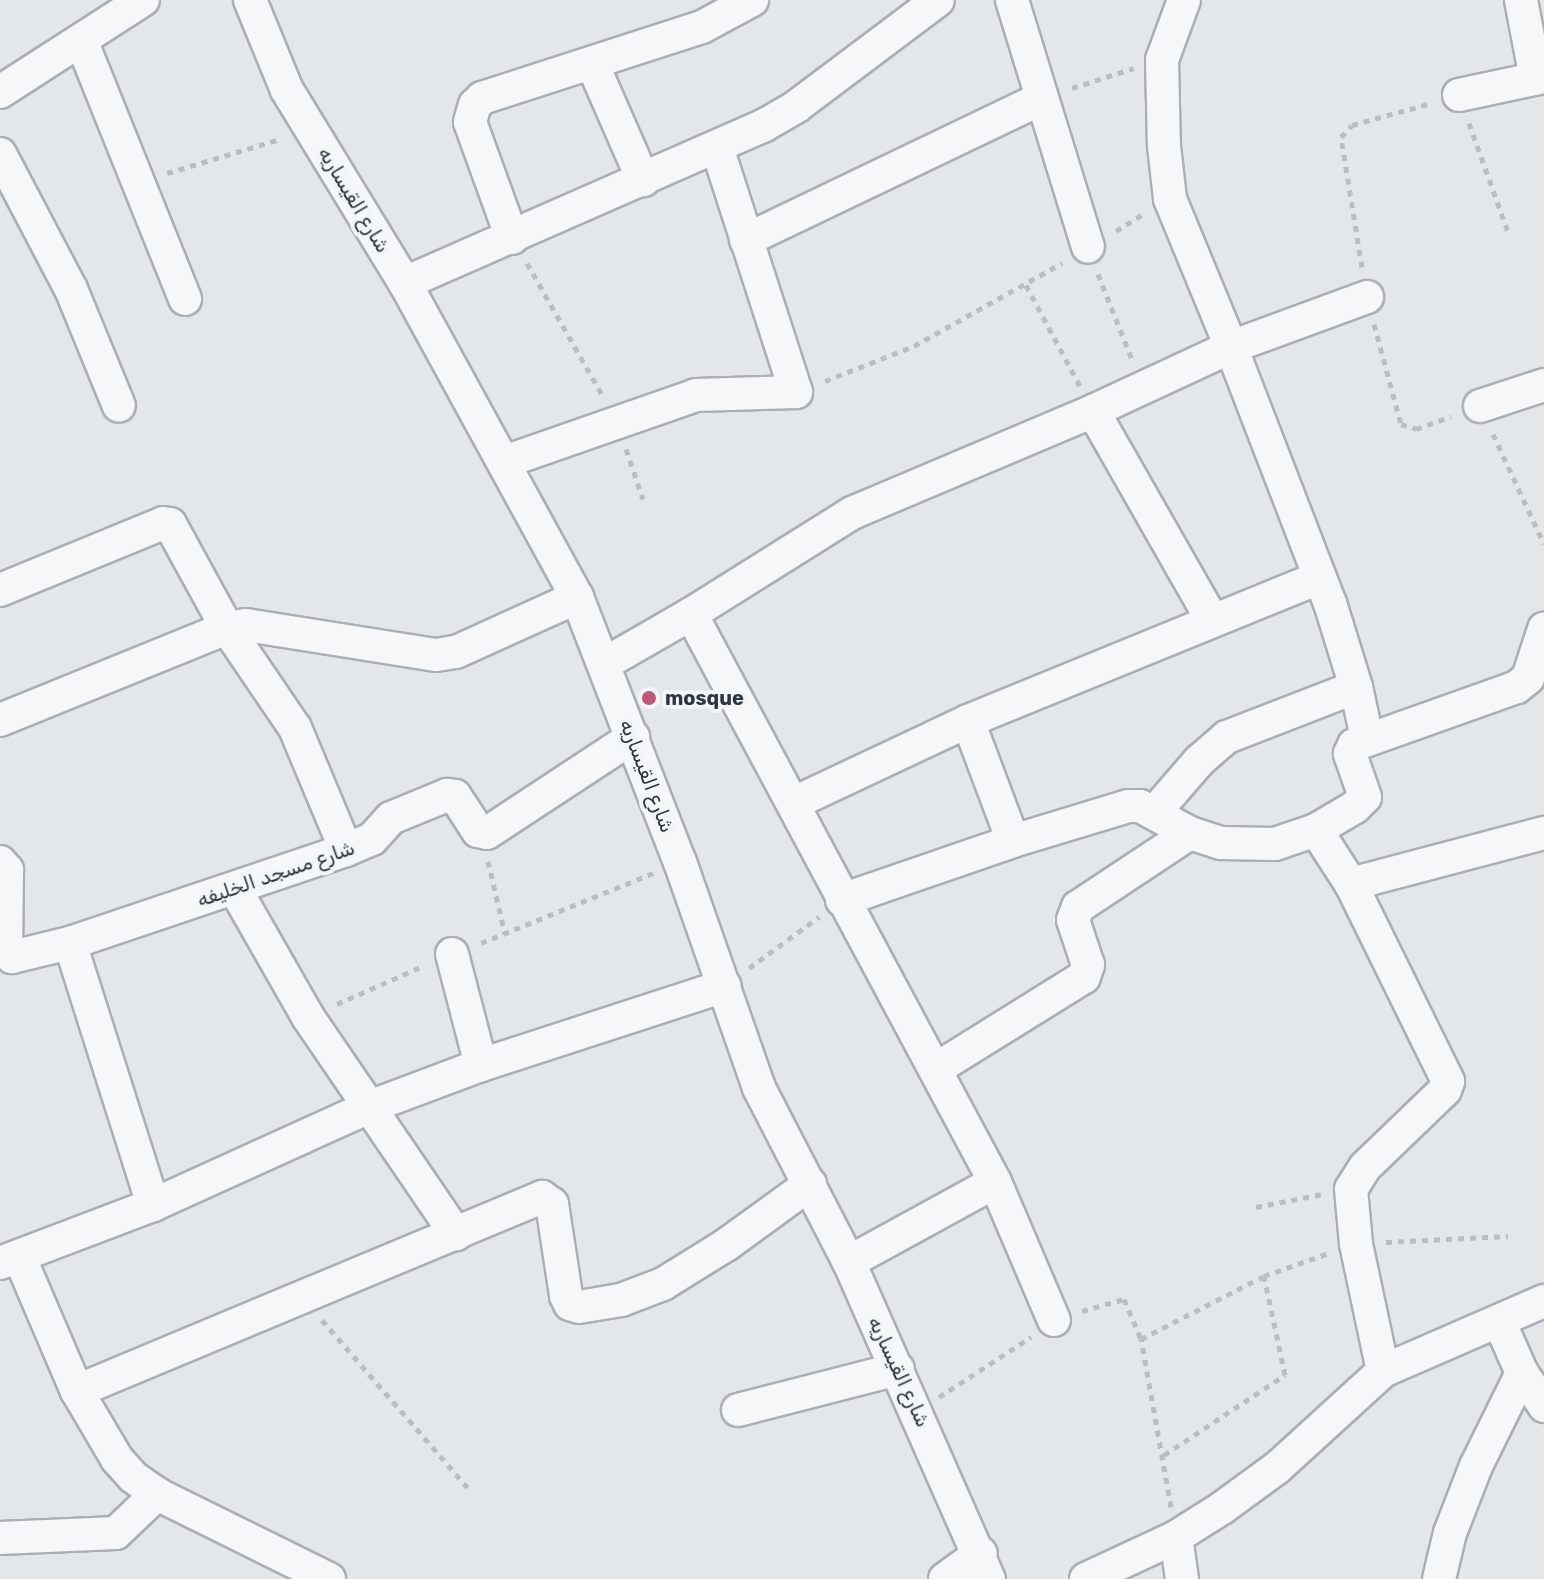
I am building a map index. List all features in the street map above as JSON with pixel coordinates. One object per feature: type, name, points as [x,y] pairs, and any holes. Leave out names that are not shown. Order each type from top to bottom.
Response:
[{"type":"street","points":[[0,92],[143,0]]},
{"type":"street","name":"شارع القيساريه","points":[[250,0],[276,70],[405,283],[577,597],[680,862],[759,1088],[849,1262],[985,1566]]},
{"type":"street","points":[[512,238],[470,122],[475,105],[491,94],[702,27],[752,0]]},
{"type":"street","points":[[405,283],[717,148],[797,106],[938,0]]},
{"type":"street","points":[[1012,0],[1088,247]]},
{"type":"street","points":[[1184,0],[1162,60],[1164,146],[1170,199],[1320,577],[1356,687],[1367,738]]},
{"type":"street","points":[[1459,95],[1540,78],[1521,0]]},
{"type":"street","points":[[81,40],[185,299]]},
{"type":"street","points":[[592,63],[643,180]]},
{"type":"street","points":[[746,240],[1040,99]]},
{"type":"street","points":[[504,462],[696,395],[796,392],[717,148]]},
{"type":"street","points":[[0,154],[71,289],[119,406]]},
{"type":"street","points":[[604,664],[691,614],[852,513],[1093,411],[1231,347],[1367,297]]},
{"type":"street","points":[[1480,406],[1544,385]]},
{"type":"street","points":[[1093,411],[1212,620]]},
{"type":"street","points":[[0,590],[163,523],[176,531],[227,628],[295,728],[346,850]]},
{"type":"street","points":[[794,803],[968,721],[1320,577]]},
{"type":"street","points":[[0,720],[227,628],[246,625],[436,655],[456,652],[577,597]]},
{"type":"street","points":[[691,614],[995,1182],[1054,1320]]},
{"type":"street","points":[[842,900],[1013,841],[1128,806],[1155,812],[1190,833],[1221,843],[1275,844],[1316,830],[1355,807],[1365,797],[1350,754],[1354,745],[1367,738],[1458,711],[1517,687],[1528,678],[1544,629]]},
{"type":"street","points":[[1155,812],[1199,761],[1227,737],[1356,687]]},
{"type":"street","points":[[968,721],[1013,841]]},
{"type":"street","points":[[482,833],[492,831],[633,737]]},
{"type":"street","name":"شارع مسجد الخليفه","points":[[0,862],[7,870],[8,955],[70,943],[346,850],[372,839],[391,818],[452,795],[482,833]]},
{"type":"street","points":[[1316,830],[1351,884],[1448,1081],[1445,1090],[1365,1167],[1351,1189],[1356,1244],[1383,1371]]},
{"type":"street","points":[[936,1069],[1084,977],[1088,965],[1073,920],[1078,907],[1190,833]]},
{"type":"street","points":[[1351,884],[1544,833]]},
{"type":"street","points":[[235,889],[308,1017],[456,1234]]},
{"type":"street","points":[[70,943],[153,1205]]},
{"type":"street","points":[[452,954],[481,1065]]},
{"type":"street","points":[[329,1579],[276,1566],[133,1477],[117,1459],[77,1391],[9,1260],[153,1205],[369,1107],[481,1065],[724,986]]},
{"type":"street","points":[[849,1262],[995,1182]]},
{"type":"street","points":[[77,1391],[546,1197],[552,1204],[566,1296],[570,1304],[579,1307],[621,1300],[663,1284],[726,1245],[810,1184]]},
{"type":"street","points":[[1086,1579],[1176,1537],[1278,1467],[1383,1371],[1544,1301]]},
{"type":"street","points":[[1499,1321],[1522,1373],[1544,1406]]},
{"type":"street","points":[[738,1410],[898,1369]]},
{"type":"street","points":[[1439,1579],[1450,1533],[1476,1466],[1522,1373]]},
{"type":"street","points":[[0,1538],[116,1533],[157,1494]]},
{"type":"street","points":[[1176,1537],[1182,1579]]},
{"type":"street","points":[[945,1579],[985,1566]]},
{"type":"path","points":[[1040,99],[1162,60]]},
{"type":"path","points":[[1509,235],[1459,95],[1352,125],[1341,137],[1367,297],[1401,424],[1416,429],[1480,406],[1544,544]]},
{"type":"path","points":[[139,182],[312,129]]},
{"type":"path","points":[[796,392],[914,346],[1026,285],[1170,199]]},
{"type":"path","points":[[512,238],[618,422],[643,499]]},
{"type":"path","points":[[1088,247],[1143,387]]},
{"type":"path","points":[[1026,285],[1093,411]]},
{"type":"path","points":[[482,833],[505,934],[680,862]]},
{"type":"path","points":[[724,986],[842,900]]},
{"type":"path","points":[[308,1017],[452,954]]},
{"type":"path","points":[[1256,1207],[1351,1189]]},
{"type":"path","points":[[1141,1339],[1264,1276],[1356,1244],[1508,1236]]},
{"type":"path","points":[[1164,1455],[1285,1375],[1264,1276]]},
{"type":"path","points":[[303,1298],[468,1488]]},
{"type":"path","points":[[917,1410],[981,1372],[1054,1320],[1124,1299],[1141,1339],[1164,1455],[1176,1537]]},
{"type":"place","name":"mosque","points":[[649,698]]}]
